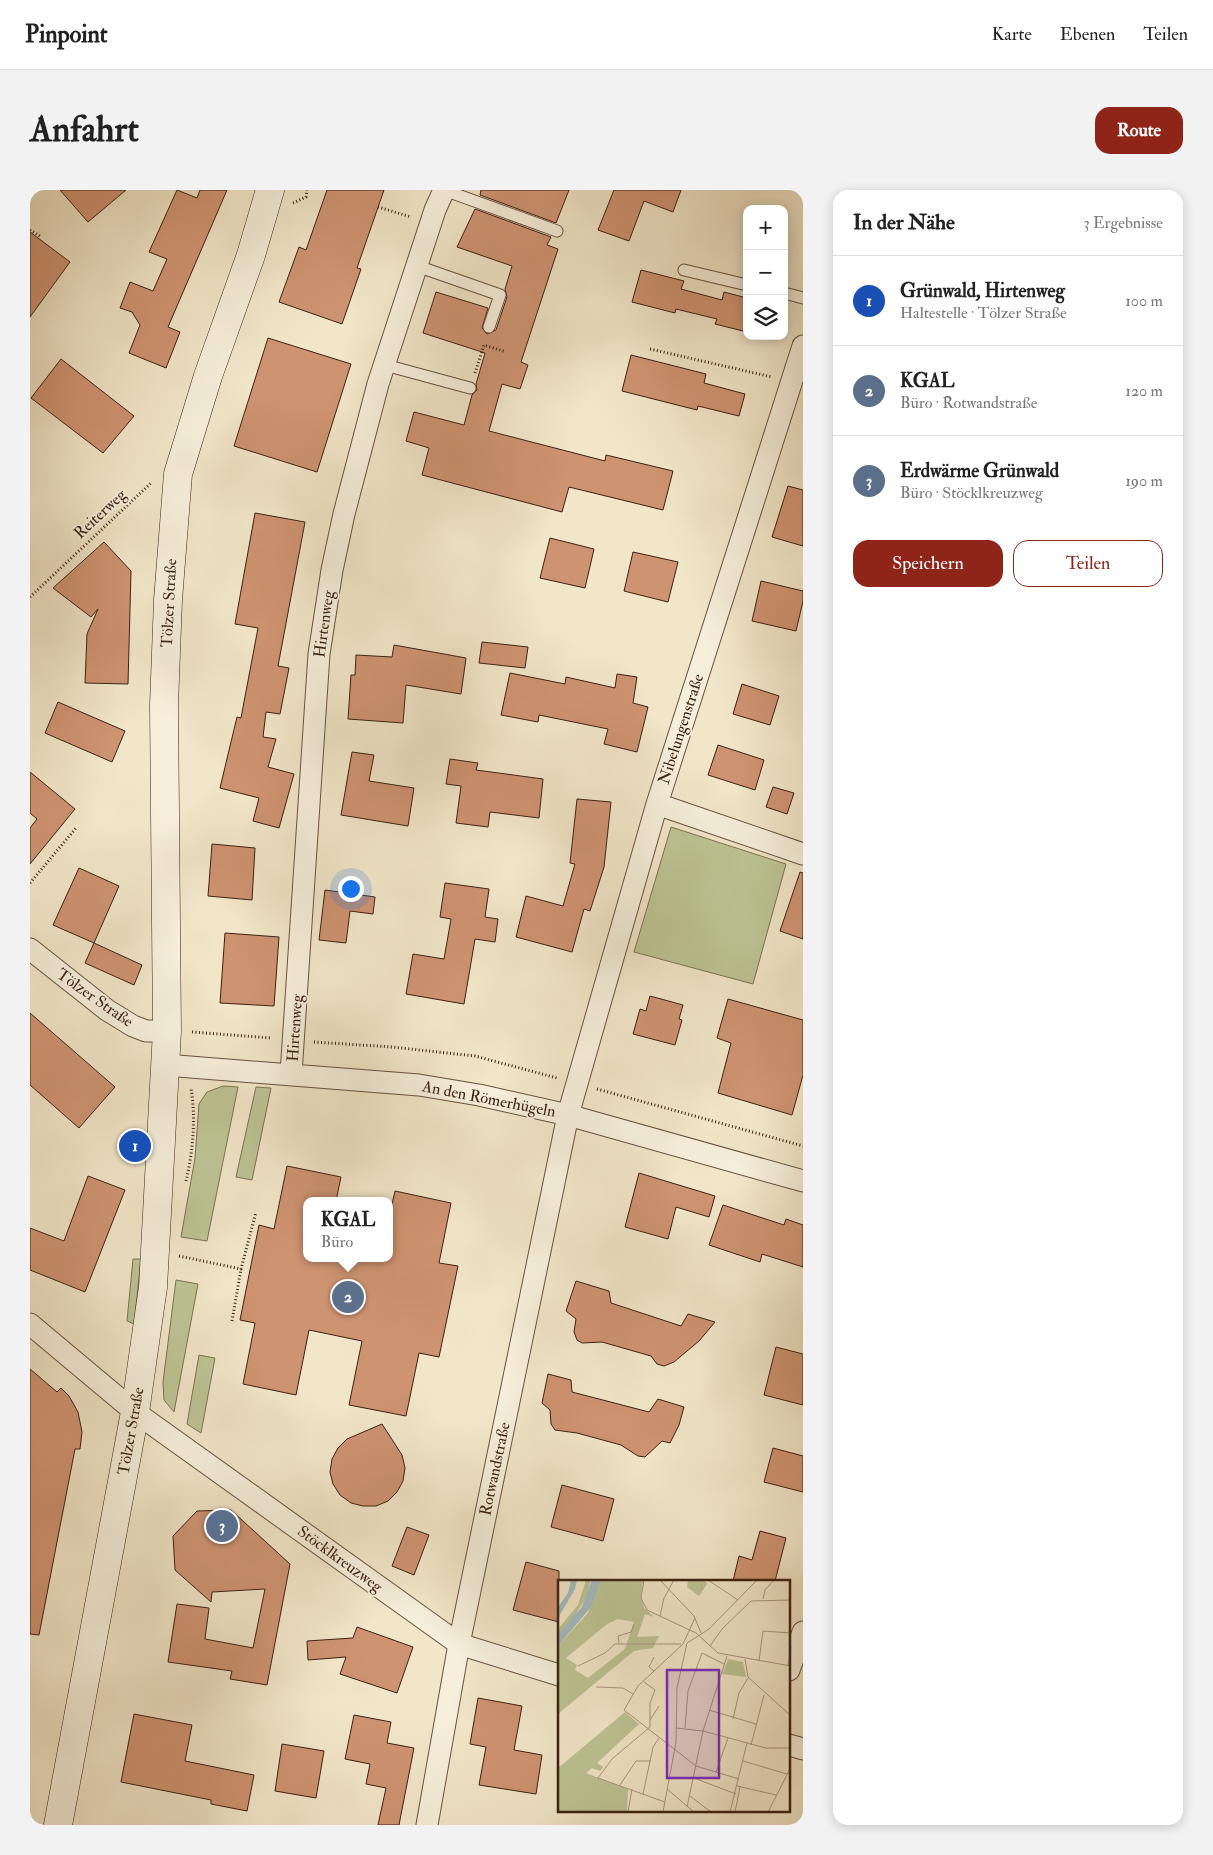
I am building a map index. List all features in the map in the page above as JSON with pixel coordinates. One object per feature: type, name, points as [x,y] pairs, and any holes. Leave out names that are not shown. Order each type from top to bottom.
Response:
[{"type":"main road","name":"Tölzer Straße","points":[[58,1825],[135,1412],[153,1287],[167,1032],[164,705],[168,600],[178,474],[208,376],[251,255],[280,197]]},
{"type":"street","name":"Hirtenweg","points":[[291,1074],[319,654],[344,514],[385,365],[444,190]]},
{"type":"street","name":"Nibelungenstraße","points":[[568,1115],[657,804],[803,346]]},
{"type":"street","points":[[657,804],[803,854]]},
{"type":"street","name":"Tölzer Straße","points":[[33,956],[107,1010],[133,1026],[146,1031],[167,1032]]},
{"type":"street","name":"An den Römerhügeln","points":[[166,1065],[419,1084],[568,1115],[803,1182]]},
{"type":"street","name":"Rotwandstraße","points":[[428,1825],[459,1644],[568,1115]]},
{"type":"street","name":"Stöcklkreuzweg","points":[[30,1324],[135,1412],[459,1644],[558,1675]]},
{"type":"street","points":[[790,1667],[803,1632]]},
{"type":"street","points":[[790,1745],[803,1749]]},
{"type":"lane","points":[[444,190],[557,231]]},
{"type":"lane","points":[[417,266],[500,294],[489,327]]},
{"type":"lane","points":[[684,270],[743,284]]},
{"type":"lane","points":[[788,295],[803,298]]},
{"type":"lane","points":[[385,365],[470,388]]},
{"type":"path","points":[[280,197],[306,196],[308,190]]},
{"type":"path","points":[[378,207],[406,215]]},
{"type":"path","points":[[30,230],[40,236]]},
{"type":"path","points":[[470,388],[484,345],[506,352]]},
{"type":"path","points":[[650,349],[792,381]]},
{"type":"path","name":"Reiterweg","points":[[30,596],[158,476],[178,474]]},
{"type":"path","points":[[30,883],[76,828]]},
{"type":"path","points":[[232,1321],[241,1269],[256,1212]]},
{"type":"path","points":[[174,1255],[241,1269]]},
{"type":"green space","points":[[671,827],[786,864],[753,984],[634,952]]},
{"type":"green space","points":[[223,1086],[238,1087],[207,1241],[181,1237],[195,1158],[199,1104],[207,1092]]},
{"type":"green space","points":[[256,1087],[271,1088],[252,1180],[236,1177]]},
{"type":"green space","points":[[133,1259],[141,1259],[134,1324],[127,1321]]},
{"type":"green space","points":[[176,1280],[198,1284],[174,1412],[164,1400],[163,1382]]},
{"type":"green space","points":[[199,1355],[215,1358],[201,1433],[187,1424]]},
{"type":"building","points":[[60,190],[126,190],[88,222]]},
{"type":"building","points":[[177,190],[197,198],[200,190],[227,190],[168,327],[180,332],[166,368],[129,353],[140,325],[132,312],[120,308],[130,282],[153,291],[167,259],[149,252]]},
{"type":"building","points":[[327,190],[384,190],[357,268],[361,269],[342,324],[279,302],[299,247],[306,250]]},
{"type":"building","points":[[481,190],[569,190],[556,223],[480,195]]},
{"type":"building","points":[[614,190],[681,190],[673,212],[644,201],[629,241],[598,230]]},
{"type":"building","points":[[475,209],[551,237],[547,245],[558,249],[521,362],[528,365],[520,389],[502,384],[489,431],[605,461],[606,455],[673,471],[663,510],[569,487],[562,512],[422,475],[429,448],[406,441],[414,412],[464,425],[472,395],[477,390],[476,384],[485,353],[423,333],[436,292],[488,308],[482,328],[487,334],[496,330],[507,297],[505,289],[512,266],[457,247]]},
{"type":"building","points":[[30,232],[70,262],[30,317]]},
{"type":"building","points":[[641,270],[684,281],[681,289],[722,300],[724,292],[743,297],[743,331],[715,324],[717,319],[676,309],[675,313],[632,302]]},
{"type":"building","points":[[268,338],[351,364],[317,472],[234,446]]},
{"type":"building","points":[[631,355],[706,374],[704,383],[745,394],[739,416],[698,406],[697,410],[622,391]]},
{"type":"building","points":[[61,359],[134,416],[103,453],[31,398]]},
{"type":"building","points":[[788,486],[803,490],[803,546],[772,537]]},
{"type":"building","points":[[255,513],[305,522],[278,666],[289,668],[280,714],[266,712],[263,737],[276,739],[268,767],[294,774],[279,828],[253,821],[259,798],[220,788],[237,717],[241,718],[258,628],[235,624]]},
{"type":"building","points":[[550,538],[594,549],[585,588],[540,578]]},
{"type":"building","points":[[104,542],[131,571],[128,684],[85,683],[87,634],[98,609],[91,617],[53,588]]},
{"type":"building","points":[[633,552],[678,562],[668,602],[624,591]]},
{"type":"building","points":[[761,581],[803,591],[803,601],[796,631],[752,621]]},
{"type":"building","points":[[482,642],[528,647],[525,668],[479,663]]},
{"type":"building","points":[[394,645],[466,658],[461,694],[406,685],[403,723],[348,719],[351,675],[355,675],[356,655],[392,657]]},
{"type":"building","points":[[510,673],[565,684],[566,677],[615,688],[617,674],[637,677],[633,703],[648,707],[637,752],[604,744],[608,729],[539,715],[538,722],[501,715]]},
{"type":"building","points":[[742,684],[779,696],[770,725],[733,714]]},
{"type":"building","points":[[58,702],[125,731],[112,762],[45,733]]},
{"type":"building","points":[[718,745],[764,760],[755,790],[708,775]]},
{"type":"building","points":[[352,752],[374,755],[369,781],[414,788],[408,826],[341,815]]},
{"type":"building","points":[[450,759],[478,763],[476,770],[543,779],[539,818],[490,812],[488,827],[456,823],[461,786],[446,784]]},
{"type":"building","points":[[30,772],[75,809],[30,864],[30,828],[37,819],[30,813]]},
{"type":"building","points":[[773,787],[794,793],[787,814],[766,807]]},
{"type":"building","points":[[577,799],[611,802],[604,867],[590,911],[584,909],[572,952],[516,937],[526,896],[563,906],[575,864],[570,863]]},
{"type":"building","points":[[212,844],[255,848],[252,900],[208,896]]},
{"type":"building","points":[[79,868],[119,886],[94,943],[53,925]]},
{"type":"building","points":[[800,872],[803,873],[803,939],[780,931]]},
{"type":"building","points":[[445,883],[489,889],[485,917],[498,919],[495,942],[475,939],[464,1004],[406,994],[413,954],[444,959],[451,919],[440,917]]},
{"type":"building","points":[[325,890],[375,897],[373,914],[350,911],[346,943],[319,940]]},
{"type":"building","points":[[225,933],[279,937],[274,1006],[220,1003]]},
{"type":"building","points":[[94,943],[142,965],[134,985],[85,963]]},
{"type":"building","points":[[650,996],[683,1005],[679,1019],[682,1020],[675,1045],[633,1034],[640,1009],[646,1011]]},
{"type":"building","points":[[728,999],[803,1020],[803,1075],[792,1115],[718,1093],[731,1043],[717,1038]]},
{"type":"building","points":[[30,1013],[115,1087],[79,1128],[30,1085]]},
{"type":"building","points":[[287,1166],[341,1177],[337,1197],[303,1197],[303,1262],[393,1262],[393,1200],[395,1191],[451,1203],[439,1263],[458,1266],[439,1357],[419,1353],[406,1416],[349,1405],[362,1341],[309,1330],[296,1395],[243,1384],[255,1323],[240,1320],[259,1225],[274,1229]]},
{"type":"building","points":[[639,1173],[715,1196],[709,1217],[676,1207],[668,1239],[625,1227]]},
{"type":"building","points":[[88,1176],[125,1190],[85,1292],[30,1270],[30,1228],[64,1241]]},
{"type":"building","points":[[723,1205],[784,1225],[786,1219],[803,1225],[803,1267],[762,1254],[760,1262],[709,1245]]},
{"type":"building","points":[[576,1281],[609,1291],[611,1303],[681,1326],[688,1314],[715,1322],[699,1341],[674,1362],[664,1366],[657,1364],[651,1356],[602,1342],[582,1343],[577,1340],[574,1332],[576,1319],[566,1311]]},
{"type":"building","points":[[776,1347],[803,1354],[803,1405],[764,1395]]},
{"type":"building","points":[[30,1369],[57,1392],[61,1388],[69,1396],[78,1412],[82,1432],[80,1449],[75,1449],[39,1635],[30,1634]]},
{"type":"building","points":[[548,1374],[571,1380],[572,1392],[649,1412],[658,1399],[684,1407],[679,1425],[670,1443],[662,1441],[645,1457],[638,1456],[621,1445],[577,1433],[555,1430],[551,1424],[550,1410],[542,1403]]},
{"type":"building","points":[[382,1424],[402,1455],[405,1468],[403,1481],[397,1492],[388,1501],[376,1506],[363,1506],[351,1503],[340,1495],[333,1484],[330,1472],[332,1459],[338,1448],[347,1439]]},
{"type":"building","points":[[773,1448],[803,1456],[803,1492],[764,1482]]},
{"type":"building","points":[[562,1485],[614,1499],[603,1541],[551,1527]]},
{"type":"building","points":[[231,1510],[290,1564],[267,1685],[230,1679],[232,1671],[168,1662],[177,1604],[209,1608],[205,1639],[253,1648],[265,1589],[212,1592],[211,1602],[175,1570],[173,1536],[197,1511]]},
{"type":"building","points":[[407,1527],[429,1535],[414,1575],[392,1566]]},
{"type":"building","points":[[760,1531],[786,1538],[775,1580],[733,1580],[739,1556],[752,1560]]},
{"type":"building","points":[[526,1562],[559,1571],[558,1622],[513,1610]]},
{"type":"building","points":[[357,1627],[413,1647],[397,1693],[340,1674],[346,1657],[308,1660],[307,1641],[353,1638]]},
{"type":"building","points":[[478,1698],[522,1706],[514,1750],[542,1755],[536,1794],[479,1785],[486,1747],[470,1744]]},
{"type":"building","points":[[134,1714],[192,1725],[185,1761],[254,1775],[247,1811],[211,1804],[211,1800],[121,1782]]},
{"type":"building","points":[[354,1715],[391,1722],[387,1743],[414,1748],[399,1825],[378,1825],[386,1788],[366,1784],[370,1764],[345,1759]]},
{"type":"building","points":[[282,1744],[324,1751],[316,1798],[275,1791]]},
{"type":"place","name":"Grünwald, Hirtenweg","points":[[135,1146]]},
{"type":"place","name":"KGAL","points":[[348,1297]]},
{"type":"place","name":"Erdwärme Grünwald","points":[[222,1526]]}]
